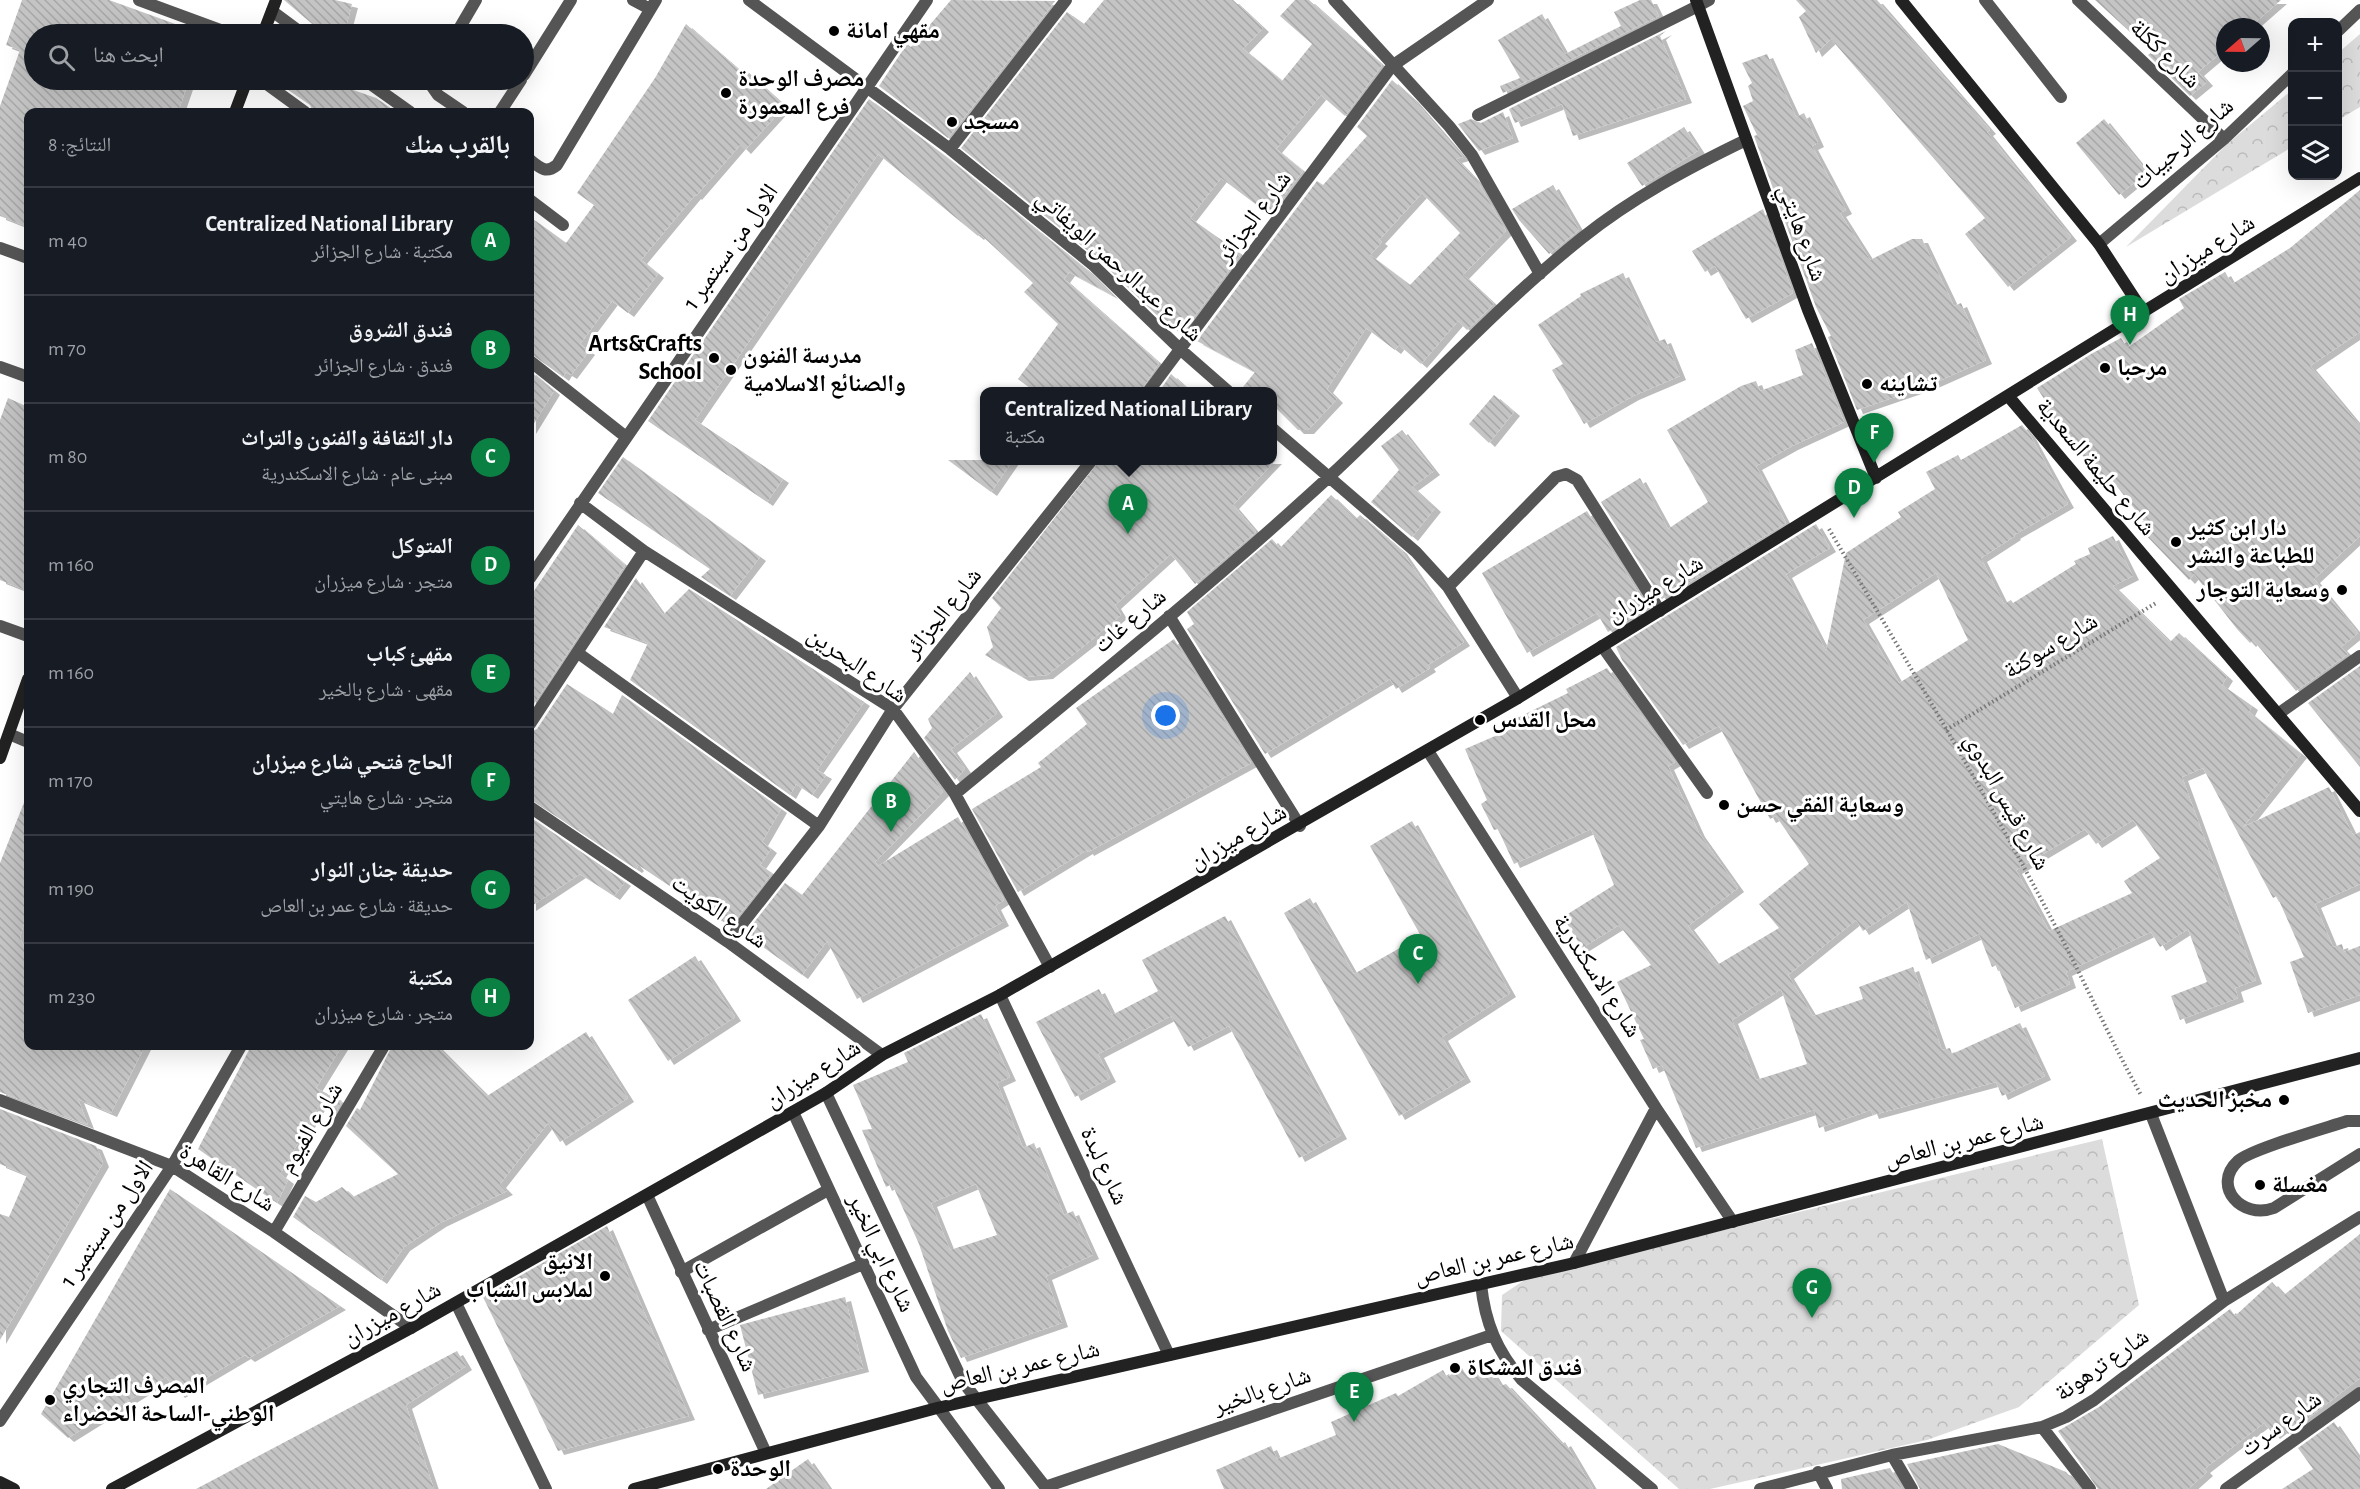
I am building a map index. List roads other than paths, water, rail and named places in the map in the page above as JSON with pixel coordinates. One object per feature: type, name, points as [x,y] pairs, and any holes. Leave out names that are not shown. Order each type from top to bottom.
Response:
[{"type":"street","points":[[139,0],[204,24]]},
{"type":"street","points":[[462,24],[476,0]]},
{"type":"street","points":[[534,59],[571,0]]},
{"type":"street","points":[[534,163],[542,170],[550,170],[557,165],[653,5],[633,0]]},
{"type":"street","name":"شارع عبدالرحمن الويفاتي","points":[[749,0],[950,149],[1092,264],[1181,350],[1223,387]]},
{"type":"street","name":"الاول من سبتمبر 1","points":[[534,572],[927,0]]},
{"type":"street","points":[[950,149],[1066,0]]},
{"type":"street","points":[[1334,0],[1449,126],[1472,155],[1540,274]]},
{"type":"street","name":"شارع الجزائر","points":[[1152,387],[1392,66],[1488,0]]},
{"type":"street","points":[[1901,0],[2099,244],[2144,313]]},
{"type":"street","points":[[1985,0],[2061,97]]},
{"type":"street","name":"شارع ككلة","points":[[2078,0],[2223,139]]},
{"type":"street","points":[[2355,0],[2360,4]]},
{"type":"street","points":[[1478,115],[1701,2]]},
{"type":"street","name":"شارع هايتي","points":[[1701,2],[1746,140],[1808,310],[1876,478]]},
{"type":"street","points":[[267,24],[274,6],[293,24]]},
{"type":"street","points":[[2342,26],[2360,10]]},
{"type":"street","name":"شارع الرحيبات","points":[[2099,244],[2223,139],[2288,78]]},
{"type":"street","points":[[236,108],[243,90]]},
{"type":"street","points":[[275,90],[300,108]]},
{"type":"street","points":[[379,90],[404,108]]},
{"type":"street","points":[[434,90],[457,108]]},
{"type":"street","points":[[503,108],[514,90]]},
{"type":"street","name":"شارع غات","points":[[955,794],[1170,616],[1329,477],[1540,274],[1621,209],[1662,183],[1746,140]]},
{"type":"street","name":"شارع ميزران","points":[[112,1489],[456,1304],[826,1093],[882,1055],[1000,995],[1300,826],[1518,698],[1819,514],[2360,178]]},
{"type":"street","points":[[534,203],[563,225]]},
{"type":"street","points":[[0,249],[24,257]]},
{"type":"street","points":[[534,364],[626,437]]},
{"type":"street","points":[[0,367],[24,376]]},
{"type":"street","name":"شارع حليمة السعدية","points":[[2009,397],[2360,811]]},
{"type":"street","points":[[1277,432],[1416,552],[1448,587],[1518,698]]},
{"type":"street","name":"شارع الجزائر","points":[[728,942],[819,826],[894,709],[1088,465]]},
{"type":"street","points":[[1448,587],[1556,477],[1566,474],[1577,480],[1660,611]]},
{"type":"street","name":"شارع البحرين","points":[[580,503],[644,551],[894,709],[955,794],[1050,967]]},
{"type":"street","points":[[534,718],[644,551]]},
{"type":"street","points":[[1170,616],[1300,826]]},
{"type":"street","points":[[0,626],[24,635]]},
{"type":"street","points":[[1602,646],[1707,793]]},
{"type":"street","points":[[578,653],[819,826]]},
{"type":"street","points":[[2278,714],[2360,656]]},
{"type":"street","points":[[0,758],[24,691]]},
{"type":"street","points":[[9,734],[24,740]]},
{"type":"street","name":"شارع الاسكندرية","points":[[1428,751],[1656,1108],[1733,1222]]},
{"type":"street","name":"شارع الكويت","points":[[534,810],[728,942],[882,1055]]},
{"type":"street","name":"شارع لبدة","points":[[1000,995],[1169,1355]]},
{"type":"street","name":"الاول من سبتمبر 1","points":[[0,1421],[172,1166],[239,1050]]},
{"type":"street","name":"شارع الفيوم","points":[[274,1232],[382,1050]]},
{"type":"street","name":"شارع عمر بن العاص","points":[[634,1489],[936,1408],[1574,1263],[2360,1058]]},
{"type":"street","points":[[826,1093],[953,1363],[975,1399],[1046,1488]]},
{"type":"street","name":"شارع القاهرة","points":[[0,1100],[172,1166],[274,1232],[411,1328]]},
{"type":"street","points":[[1574,1263],[1656,1108]]},
{"type":"street","name":"شارع ابي الخير","points":[[793,1112],[916,1377],[936,1408],[999,1489]]},
{"type":"street","points":[[2151,1114],[2224,1301]]},
{"type":"street","points":[[2360,1121],[2347,1121],[2247,1155],[2232,1168],[2229,1188],[2234,1199],[2242,1208],[2264,1212],[2360,1154]]},
{"type":"street","points":[[681,1272],[828,1190]]},
{"type":"street","name":"شارع القصبات","points":[[647,1195],[766,1454]]},
{"type":"street","name":"شارع ترهونة","points":[[1760,1489],[1818,1472],[1892,1455],[2042,1426],[2066,1417],[2094,1400],[2224,1301],[2360,1217]]},
{"type":"street","points":[[708,1330],[863,1264]]},
{"type":"street","points":[[1481,1284],[1484,1310],[1491,1335],[1504,1359],[1522,1380],[1652,1489]]},
{"type":"street","points":[[456,1304],[546,1489]]},
{"type":"street","name":"شارع بالخير","points":[[1046,1488],[1491,1335]]},
{"type":"street","name":"شارع سرت","points":[[2226,1489],[2360,1393]]},
{"type":"street","points":[[2042,1426],[2090,1489]]},
{"type":"street","points":[[1892,1455],[1912,1489]]},
{"type":"street","points":[[1818,1472],[1827,1489]]},
{"type":"street","points":[[0,1482],[14,1489]]},
{"type":"place","name":"مقهي امانة","points":[[834,31]]},
{"type":"place","name":"مصرف الوحدة فرع المعمورة","points":[[726,93]]},
{"type":"place","name":"مسجد","points":[[952,122]]},
{"type":"place","name":"مكتبة","points":[[2130,345]]},
{"type":"place","name":"Arts&Crafts School","points":[[714,358]]},
{"type":"place","name":"مرحبا","points":[[2105,368]]},
{"type":"place","name":"مدرسة الفنون والصنائع الاسلامية","points":[[731,370]]},
{"type":"place","name":"تشاينه","points":[[1867,384]]},
{"type":"place","name":"الحاج فتحي شارع ميزران","points":[[1874,463]]},
{"type":"place","name":"المتوكل","points":[[1854,518]]},
{"type":"place","name":"Centralized National Library","points":[[1128,534]]},
{"type":"place","name":"دار ابن كثير للطباعة والنشر","points":[[2176,542]]},
{"type":"place","name":"وسعاية التوجار","points":[[2342,590]]},
{"type":"place","name":"محل القدس","points":[[1480,720]]},
{"type":"place","name":"وسعاية الفقي حسن","points":[[1724,805]]},
{"type":"place","name":"فندق الشروق","points":[[891,832]]},
{"type":"place","name":"دار الثقافة والفنون والتراث","points":[[1418,984]]},
{"type":"place","name":"مخبز الحديث","points":[[2284,1100]]},
{"type":"place","name":"مغسلة","points":[[2260,1185]]},
{"type":"place","name":"الانيق لملابس الشباب","points":[[605,1276]]},
{"type":"place","name":"حديقة جنان النوار","points":[[1812,1318]]},
{"type":"place","name":"فندق المشكاة","points":[[1455,1368]]},
{"type":"place","name":"المصرف التجاري الوطني-الساحة الخضراء","points":[[50,1400]]},
{"type":"place","name":"مقهئ كباب","points":[[1354,1422]]},
{"type":"place","name":"الوحدة","points":[[718,1469]]}]
